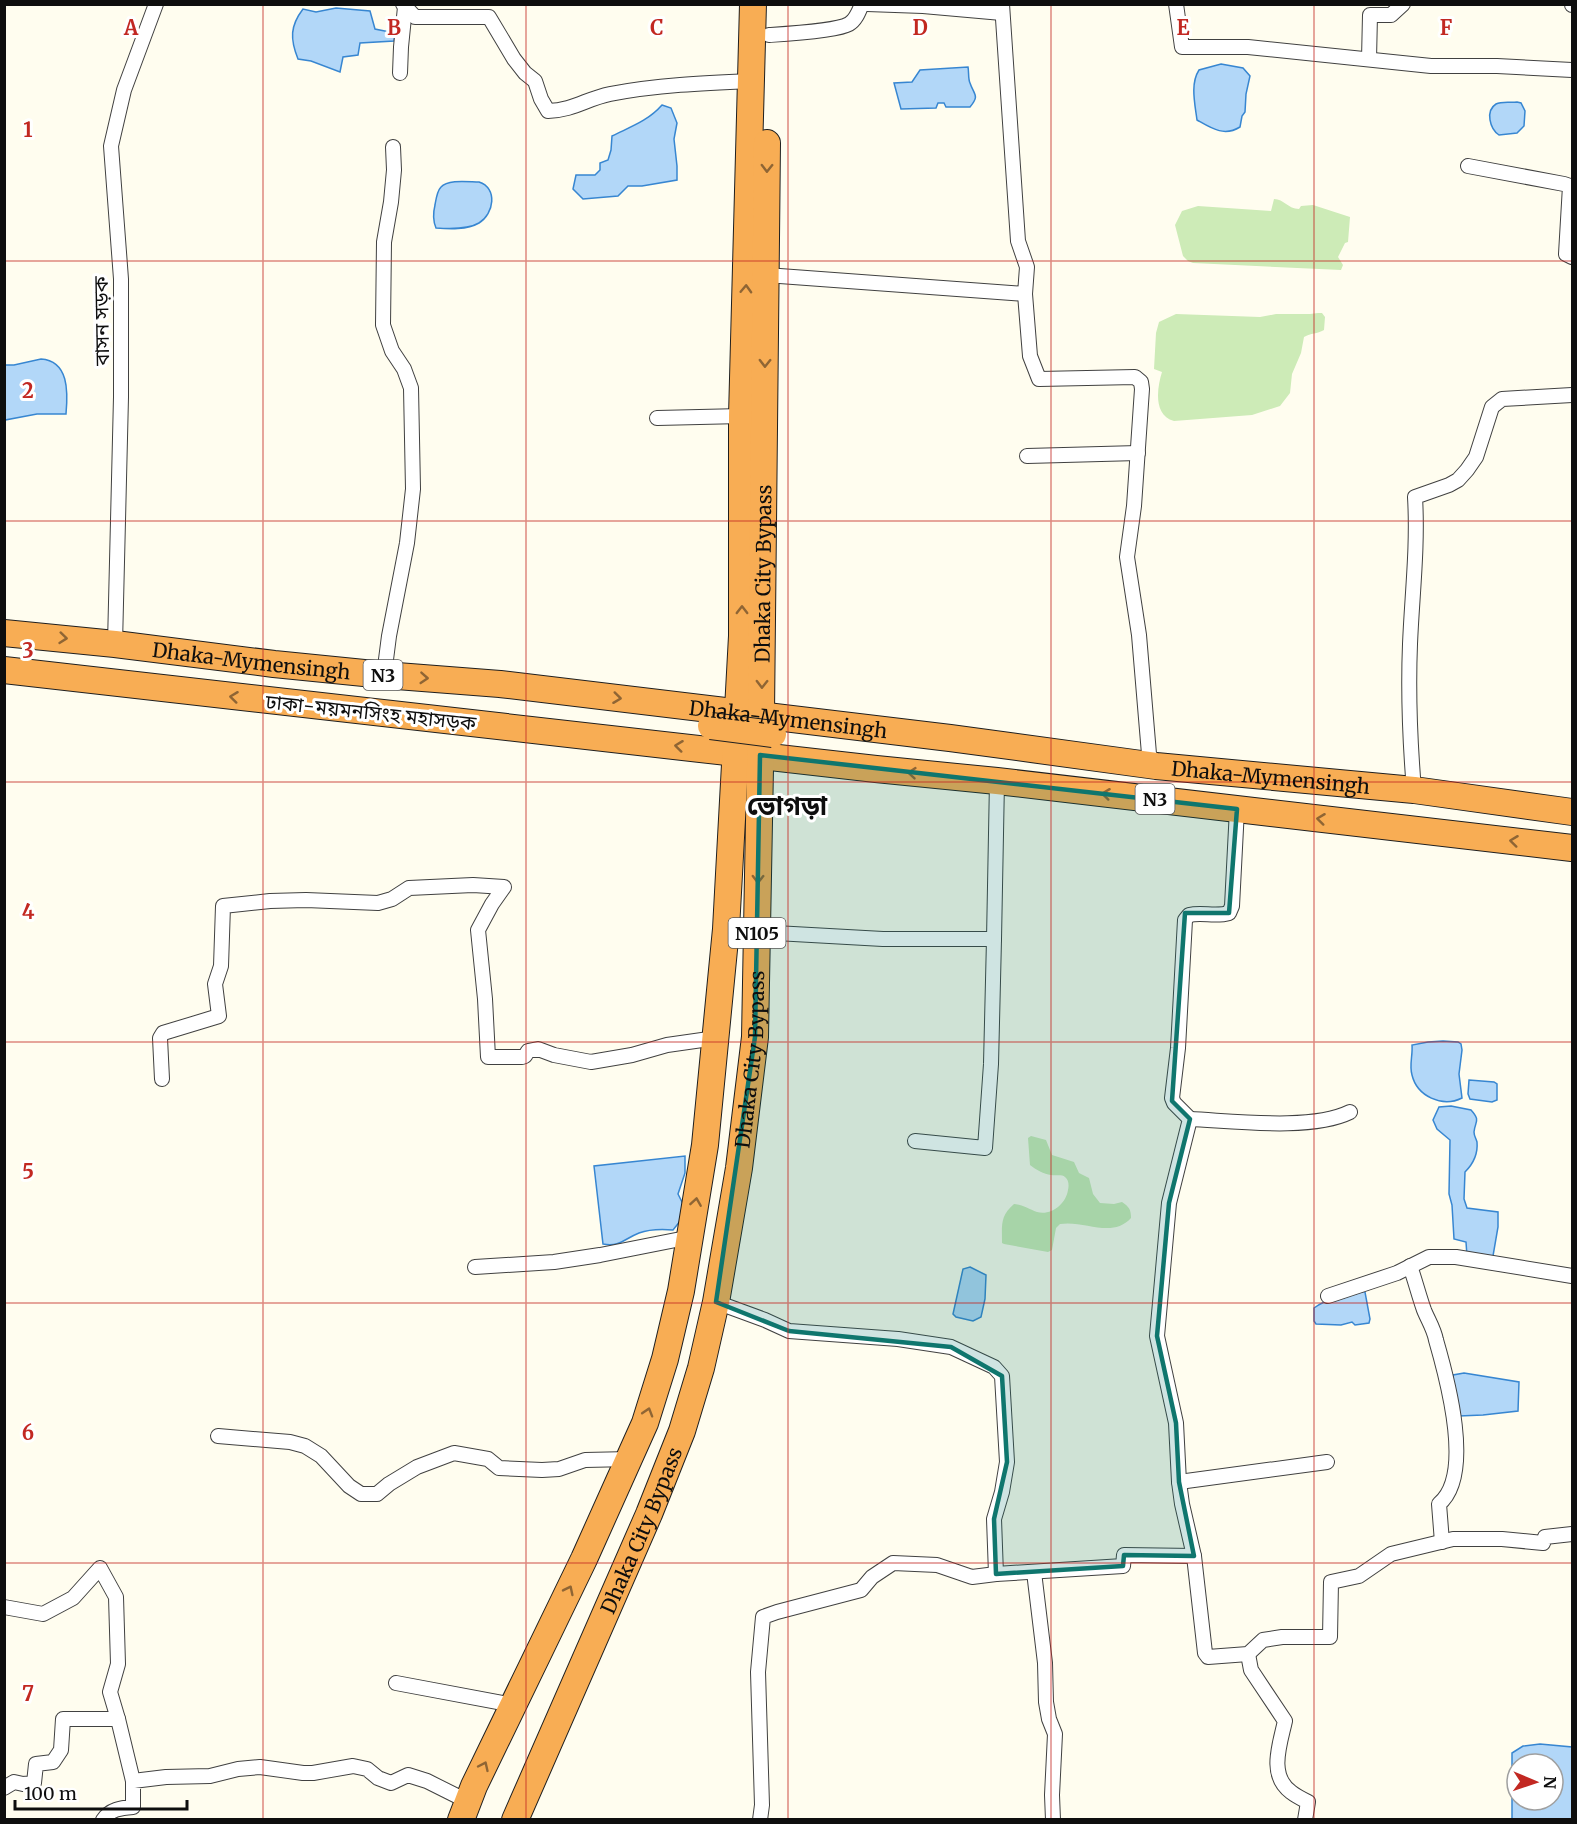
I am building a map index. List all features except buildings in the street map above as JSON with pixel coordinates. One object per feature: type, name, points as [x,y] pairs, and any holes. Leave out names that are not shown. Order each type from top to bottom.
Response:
[{"type":"highway","points":[[753,4],[742,416],[742,636],[754,734]]},
{"type":"highway","name":"Dhaka City Bypass","points":[[515,1820],[649,1514],[682,1431],[701,1368],[716,1302],[739,1168],[755,1037],[757,932],[754,734],[766,275],[770,4]]},
{"type":"highway","name":"Dhaka-Mymensingh","points":[[4,633],[274,664],[500,684],[754,734],[876,769],[1572,848]]},
{"type":"highway","name":"ঢাকা-ময়মনসিংহ মহাসড়ক","points":[[4,670],[502,725],[754,734]]},
{"type":"highway","points":[[711,726],[754,734],[1064,765],[1180,781],[1398,802],[1572,824]]},
{"type":"highway","name":"Dhaka-Mymensingh","points":[[754,734],[1156,766],[1414,790],[1572,812]]},
{"type":"highway","name":"Dhaka City Bypass","points":[[465,1811],[474,1786],[630,1459],[645,1423],[664,1359],[681,1291],[705,1145],[726,929],[754,734]]},
{"type":"street","name":"বাসন সড়ক","points":[[115,644],[121,397],[121,279],[111,146],[124,90],[156,4]]},
{"type":"street","points":[[769,35],[849,24],[862,4]]},
{"type":"street","points":[[867,4],[1002,9],[1018,241],[1027,267],[1025,294],[1030,356],[1039,379],[1135,377],[1141,382],[1134,506],[1127,557],[1139,635],[1149,754],[1156,766]]},
{"type":"street","points":[[1176,4],[1182,46],[1248,47],[1431,66],[1497,66],[1572,70]]},
{"type":"street","points":[[1369,59],[1370,15],[1391,15],[1403,4]]},
{"type":"street","points":[[404,6],[415,17],[489,17],[514,59],[525,74],[535,81],[548,111],[564,110],[607,95],[662,87],[752,81]]},
{"type":"street","points":[[400,73],[404,6]]},
{"type":"street","points":[[384,675],[407,543],[413,489],[411,388],[404,369],[392,351],[383,325],[384,242],[391,202],[394,170],[393,147]]},
{"type":"street","points":[[1468,166],[1570,186],[1566,254],[1572,257]]},
{"type":"street","points":[[766,275],[1025,294]]},
{"type":"street","points":[[1414,790],[1409,734],[1410,645],[1416,551],[1415,497],[1449,485],[1458,480],[1467,470],[1476,457],[1492,407],[1502,399],[1572,395]]},
{"type":"street","points":[[657,418],[742,416]]},
{"type":"street","points":[[1027,456],[1138,453]]},
{"type":"street","points":[[915,1141],[985,1148],[992,1054],[997,781]]},
{"type":"street","points":[[1237,809],[1232,906],[1229,913],[1221,916],[1195,914],[1189,915],[1185,920],[1178,1048],[1172,1098],[1190,1119],[1279,1124],[1336,1119],[1350,1112]]},
{"type":"street","points":[[162,1079],[160,1038],[163,1033],[219,1016],[215,984],[221,966],[223,906],[294,900],[378,903],[392,899],[409,888],[432,886],[504,887],[478,930],[488,1057],[522,1057],[528,1051],[538,1049],[554,1055],[591,1062],[632,1055],[667,1045],[716,1038]]},
{"type":"street","points":[[757,932],[883,939],[994,939]]},
{"type":"street","points":[[1190,1119],[1169,1203],[1157,1336],[1176,1423],[1182,1504],[1194,1556],[1205,1653],[1208,1657],[1248,1654],[1263,1640],[1281,1637],[1330,1637],[1331,1582],[1359,1576],[1390,1554],[1453,1539],[1502,1539],[1543,1543],[1545,1537],[1572,1534]]},
{"type":"street","points":[[476,1267],[554,1262],[691,1237]]},
{"type":"street","points":[[1328,1296],[1397,1273],[1429,1257],[1456,1257],[1572,1276]]},
{"type":"street","points":[[1410,1266],[1436,1337],[1455,1420],[1456,1450],[1451,1488],[1446,1498],[1438,1504],[1442,1542]]},
{"type":"street","points":[[716,1302],[789,1331],[898,1339],[951,1347],[994,1367],[1002,1376],[1007,1462],[994,1519],[996,1574]]},
{"type":"street","points":[[218,1436],[290,1442],[305,1446],[321,1456],[349,1486],[361,1494],[376,1494],[417,1467],[454,1454],[488,1459],[499,1468],[542,1470],[559,1469],[585,1460],[630,1459]]},
{"type":"street","points":[[1179,1482],[1328,1462]]},
{"type":"street","points":[[760,1820],[762,1805],[758,1672],[763,1617],[861,1590],[872,1577],[893,1563],[937,1565],[972,1577],[1123,1566],[1124,1556],[1194,1556]]},
{"type":"street","points":[[4,1607],[43,1614],[73,1598],[100,1568],[116,1597],[118,1664],[110,1692],[133,1781],[133,1807],[107,1814],[103,1820]]},
{"type":"street","points":[[1034,1572],[1045,1663],[1046,1702],[1055,1734],[1053,1820]]},
{"type":"street","points":[[1248,1654],[1251,1670],[1286,1721],[1277,1756],[1279,1779],[1289,1792],[1308,1802],[1305,1820]]},
{"type":"street","points":[[396,1683],[513,1705]]},
{"type":"street","points":[[4,1788],[14,1782],[34,1783],[36,1764],[53,1762],[61,1750],[63,1719],[118,1719]]},
{"type":"street","points":[[133,1781],[166,1777],[210,1776],[238,1768],[261,1767],[303,1773],[353,1766],[367,1769],[378,1778],[391,1783],[408,1775],[427,1781],[465,1811]]},
{"type":"highlighted area","points":[[760,755],[1237,809],[1229,913],[1185,913],[1172,1101],[1190,1119],[1169,1203],[1157,1336],[1176,1423],[1179,1482],[1194,1556],[1124,1555],[1123,1566],[996,1574],[994,1519],[1007,1462],[1002,1376],[951,1347],[789,1331],[716,1302],[755,1037]]},
{"type":"green space","points":[[1274,199],[1295,209],[1313,205],[1350,217],[1348,242],[1345,243],[1338,257],[1343,265],[1341,270],[1193,263],[1183,256],[1175,225],[1182,211],[1198,206],[1271,211]]},
{"type":"green space","points":[[1322,313],[1325,317],[1324,330],[1304,337],[1301,353],[1292,374],[1290,393],[1280,406],[1252,415],[1174,421],[1163,413],[1158,400],[1162,372],[1154,369],[1156,333],[1159,322],[1176,314],[1260,317],[1276,314]]},
{"type":"green space","points":[[1031,1136],[1046,1140],[1052,1155],[1074,1162],[1079,1173],[1089,1178],[1093,1194],[1100,1203],[1122,1202],[1129,1208],[1131,1218],[1124,1224],[1107,1228],[1060,1224],[1056,1228],[1052,1250],[1048,1252],[1002,1243],[1004,1217],[1014,1204],[1042,1213],[1057,1208],[1067,1195],[1069,1185],[1065,1177],[1046,1174],[1030,1165],[1028,1138]]},
{"type":"water","points":[[336,8],[370,11],[375,29],[395,33],[394,41],[360,43],[358,55],[343,57],[340,72],[311,61],[298,59],[293,33],[296,21],[303,9],[316,12]]},
{"type":"water","points":[[1221,64],[1243,68],[1250,76],[1245,112],[1240,127],[1228,131],[1218,130],[1197,120],[1194,101],[1195,81],[1199,70]]},
{"type":"water","points":[[968,67],[969,81],[975,97],[970,107],[946,107],[944,103],[938,103],[936,108],[901,109],[894,83],[912,82],[920,70]]},
{"type":"water","points":[[1521,103],[1525,111],[1524,126],[1517,133],[1499,135],[1493,129],[1490,120],[1493,107],[1496,104]]},
{"type":"water","points":[[662,105],[671,108],[677,123],[674,139],[677,180],[628,186],[618,196],[583,199],[573,189],[576,175],[595,175],[600,170],[600,163],[608,160],[612,136],[645,119]]},
{"type":"water","points":[[453,182],[479,182],[489,190],[492,201],[491,208],[484,219],[464,228],[436,228],[434,211],[441,187]]},
{"type":"water","points":[[41,359],[57,365],[62,371],[67,396],[66,414],[37,414],[5,420],[5,365]]},
{"type":"water","points":[[1443,1041],[1458,1042],[1462,1050],[1459,1074],[1462,1098],[1446,1102],[1431,1098],[1419,1089],[1411,1071],[1412,1045]]},
{"type":"water","points":[[1469,1080],[1497,1084],[1497,1100],[1492,1102],[1470,1099]]},
{"type":"water","points":[[1451,1106],[1471,1110],[1477,1119],[1474,1135],[1477,1150],[1473,1162],[1465,1172],[1464,1199],[1467,1208],[1498,1212],[1493,1256],[1467,1256],[1466,1242],[1454,1239],[1449,1194],[1450,1140],[1437,1129],[1433,1120],[1439,1107]]},
{"type":"water","points":[[685,1156],[685,1173],[678,1194],[684,1206],[681,1220],[673,1230],[647,1231],[618,1243],[603,1244],[594,1166]]},
{"type":"water","points":[[970,1267],[986,1275],[985,1299],[981,1317],[973,1321],[956,1317],[953,1314],[963,1269]]},
{"type":"water","points":[[1365,1292],[1369,1323],[1316,1324],[1314,1308],[1331,1299]]},
{"type":"water","points":[[1464,1373],[1519,1382],[1518,1411],[1459,1416],[1452,1379],[1453,1375]]},
{"type":"water","points":[[1540,1744],[1572,1747],[1572,1819],[1512,1819],[1512,1812],[1565,1812],[1565,1752],[1514,1752],[1523,1746]]},
{"type":"district","name":"ভোগড়া","points":[[787,805]]}]
